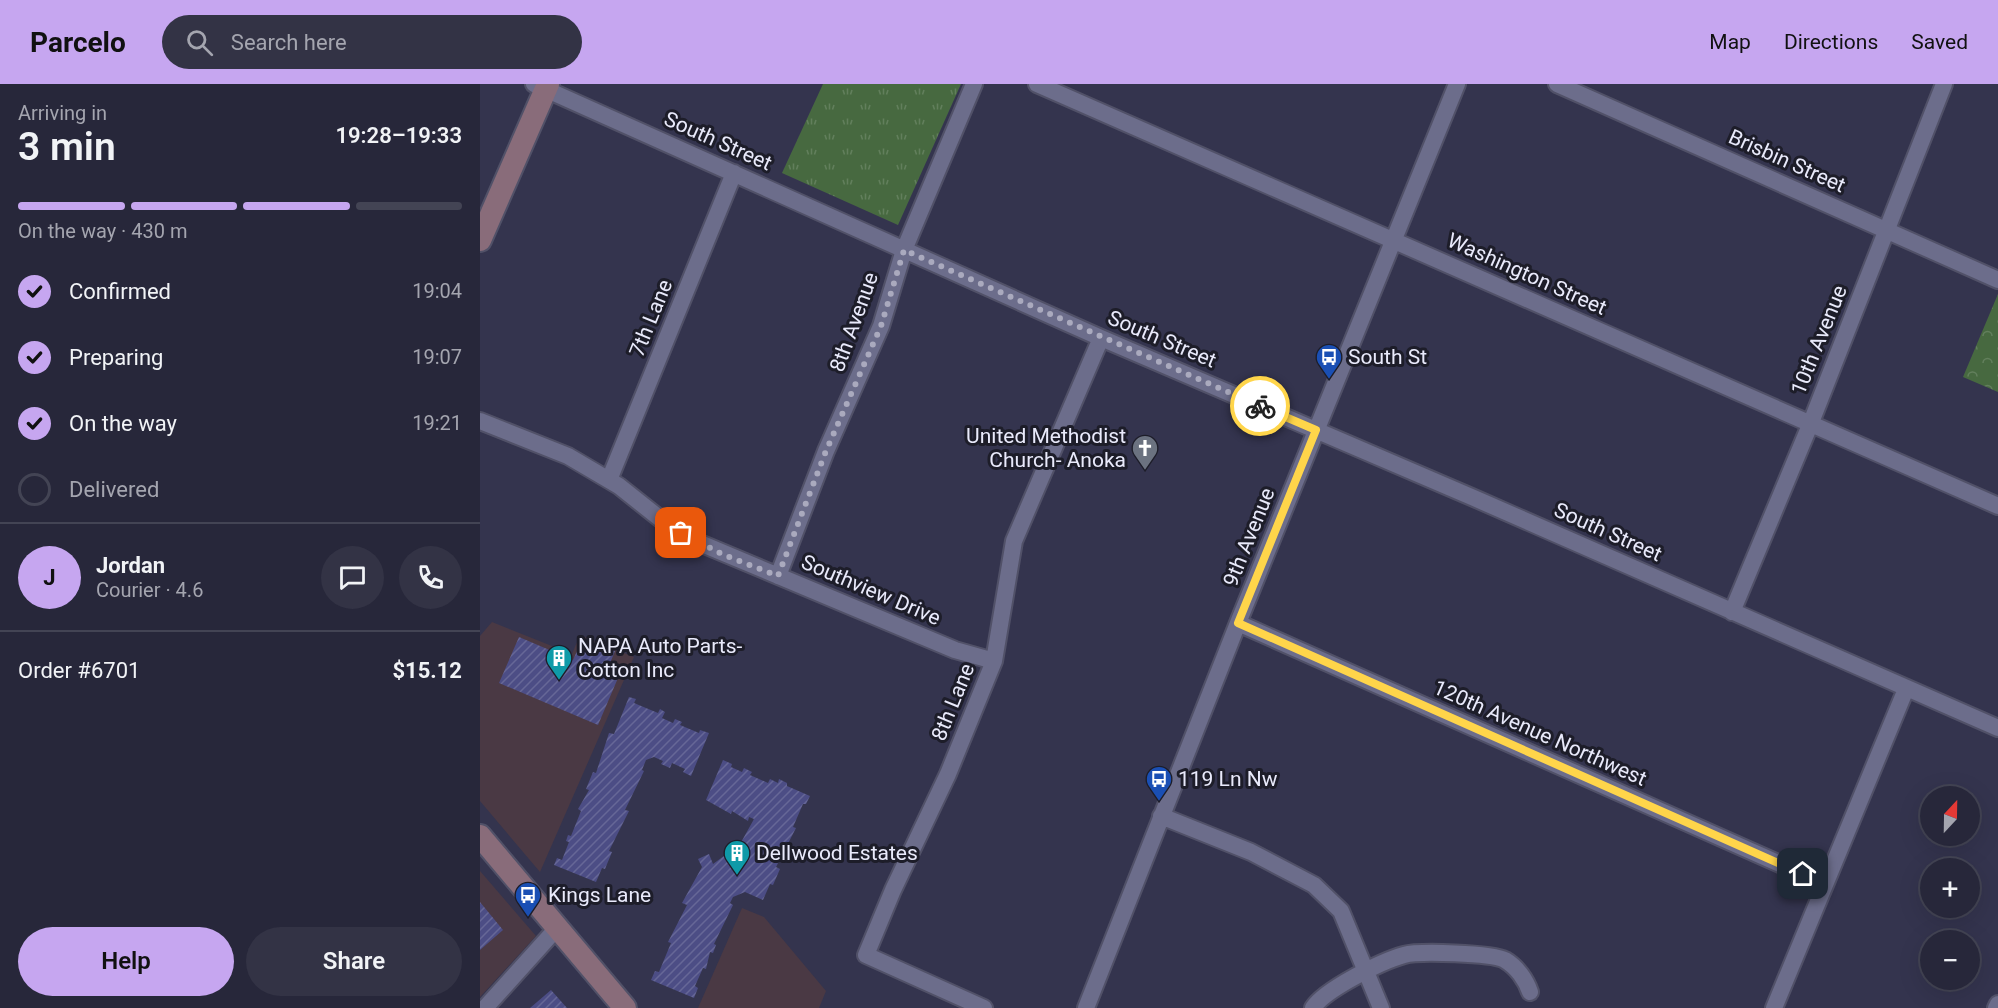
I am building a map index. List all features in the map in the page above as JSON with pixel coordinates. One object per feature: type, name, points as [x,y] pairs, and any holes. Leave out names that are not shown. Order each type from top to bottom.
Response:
[{"type":"main road","points":[[480,240],[542,86]]},
{"type":"main road","points":[[480,836],[625,1008]]},
{"type":"street","name":"8th Avenue","points":[[778,576],[826,451],[881,326],[904,250],[974,84]]},
{"type":"street","name":"Washington Street","points":[[1037,84],[1998,506]]},
{"type":"street","name":"9th Avenue","points":[[1086,1008],[1238,623],[1396,240],[1457,84]]},
{"type":"street","name":"Brisbin Street","points":[[1557,84],[1998,280]]},
{"type":"street","name":"10th Avenue","points":[[1732,612],[1810,425],[1944,84]]},
{"type":"street","name":"South Street","points":[[542,86],[1101,338],[1998,728]]},
{"type":"street","name":"7th Lane","points":[[609,480],[734,173]]},
{"type":"street","name":"8th Lane","points":[[984,1008],[866,955],[893,890],[948,774],[994,661],[1014,541],[1101,338]]},
{"type":"street","name":"Southview Drive","points":[[480,421],[568,456],[609,480],[668,525],[724,555],[955,650],[994,661]]},
{"type":"street","name":"120th Avenue Northwest","points":[[1238,623],[1825,884]]},
{"type":"street","points":[[1774,1008],[1906,689]]},
{"type":"street","points":[[1161,816],[1251,852],[1314,885],[1341,911],[1381,1008]]},
{"type":"street","points":[[485,1008],[557,928]]},
{"type":"street","points":[[1313,1008],[1319,998],[1405,954],[1484,954],[1505,960],[1525,978],[1530,992]]},
{"type":"shaded area","points":[[492,622],[572,654],[580,635],[634,657],[540,872],[480,801],[480,636]]},
{"type":"shaded area","points":[[480,871],[536,936],[480,997]]},
{"type":"shaded area","points":[[742,908],[764,917],[826,991],[819,1008],[698,1008]]},
{"type":"green space","points":[[823,84],[961,84],[898,225],[782,173]]},
{"type":"green space","points":[[1998,294],[1998,392],[1963,377]]},
{"type":"building","name":"NAPA Auto Parts- Cotton Inc","points":[[519,637],[573,660],[583,638],[615,651],[606,673],[618,678],[598,725],[499,683]]},
{"type":"building","points":[[629,697],[636,699],[634,703],[658,713],[660,709],[665,712],[662,718],[673,723],[675,719],[682,722],[680,725],[699,733],[700,730],[709,733],[691,776],[683,772],[685,769],[672,763],[670,768],[661,764],[663,761],[654,757],[646,760],[642,770],[644,771],[625,810],[629,811],[609,851],[612,852],[605,869],[602,868],[596,882],[554,865],[557,858],[562,860],[569,842],[566,841],[568,835],[571,836],[581,811],[578,809],[589,790],[586,789],[593,772],[596,773],[609,733],[614,734]]},
{"type":"building","name":"Dellwood Estates","points":[[723,760],[732,764],[731,767],[742,772],[744,768],[752,772],[750,775],[768,783],[770,779],[778,783],[779,779],[787,783],[787,786],[810,796],[806,804],[803,804],[793,827],[796,828],[776,867],[780,869],[763,900],[745,892],[733,897],[730,903],[733,905],[714,944],[716,945],[713,953],[710,952],[706,969],[703,968],[695,986],[698,988],[694,998],[651,980],[655,971],[659,972],[671,943],[668,942],[687,905],[682,903],[702,867],[698,859],[709,854],[713,864],[728,853],[730,857],[738,858],[742,848],[739,846],[754,819],[749,817],[748,821],[706,800]]},
{"type":"building","points":[[480,902],[503,930],[480,950]]},
{"type":"building","points":[[551,990],[567,1008],[530,1008]]},
{"type":"way so far","points":[[681,533],[724,555],[778,576],[826,451],[881,326],[904,250],[1260,406]]},
{"type":"place","name":"South St","points":[[1329,380]]},
{"type":"place","name":"United Methodist Church- Anoka","points":[[1145,471]]},
{"type":"place","name":"NAPA Auto Parts- Cotton Inc","points":[[559,681]]},
{"type":"place","name":"119 Ln Nw","points":[[1159,802]]},
{"type":"place","name":"Dellwood Estates","points":[[737,876]]},
{"type":"place","name":"Kings Lane","points":[[528,918]]},
{"type":"route","points":[[1260,406],[1316,430],[1238,623],[1803,874]]}]
